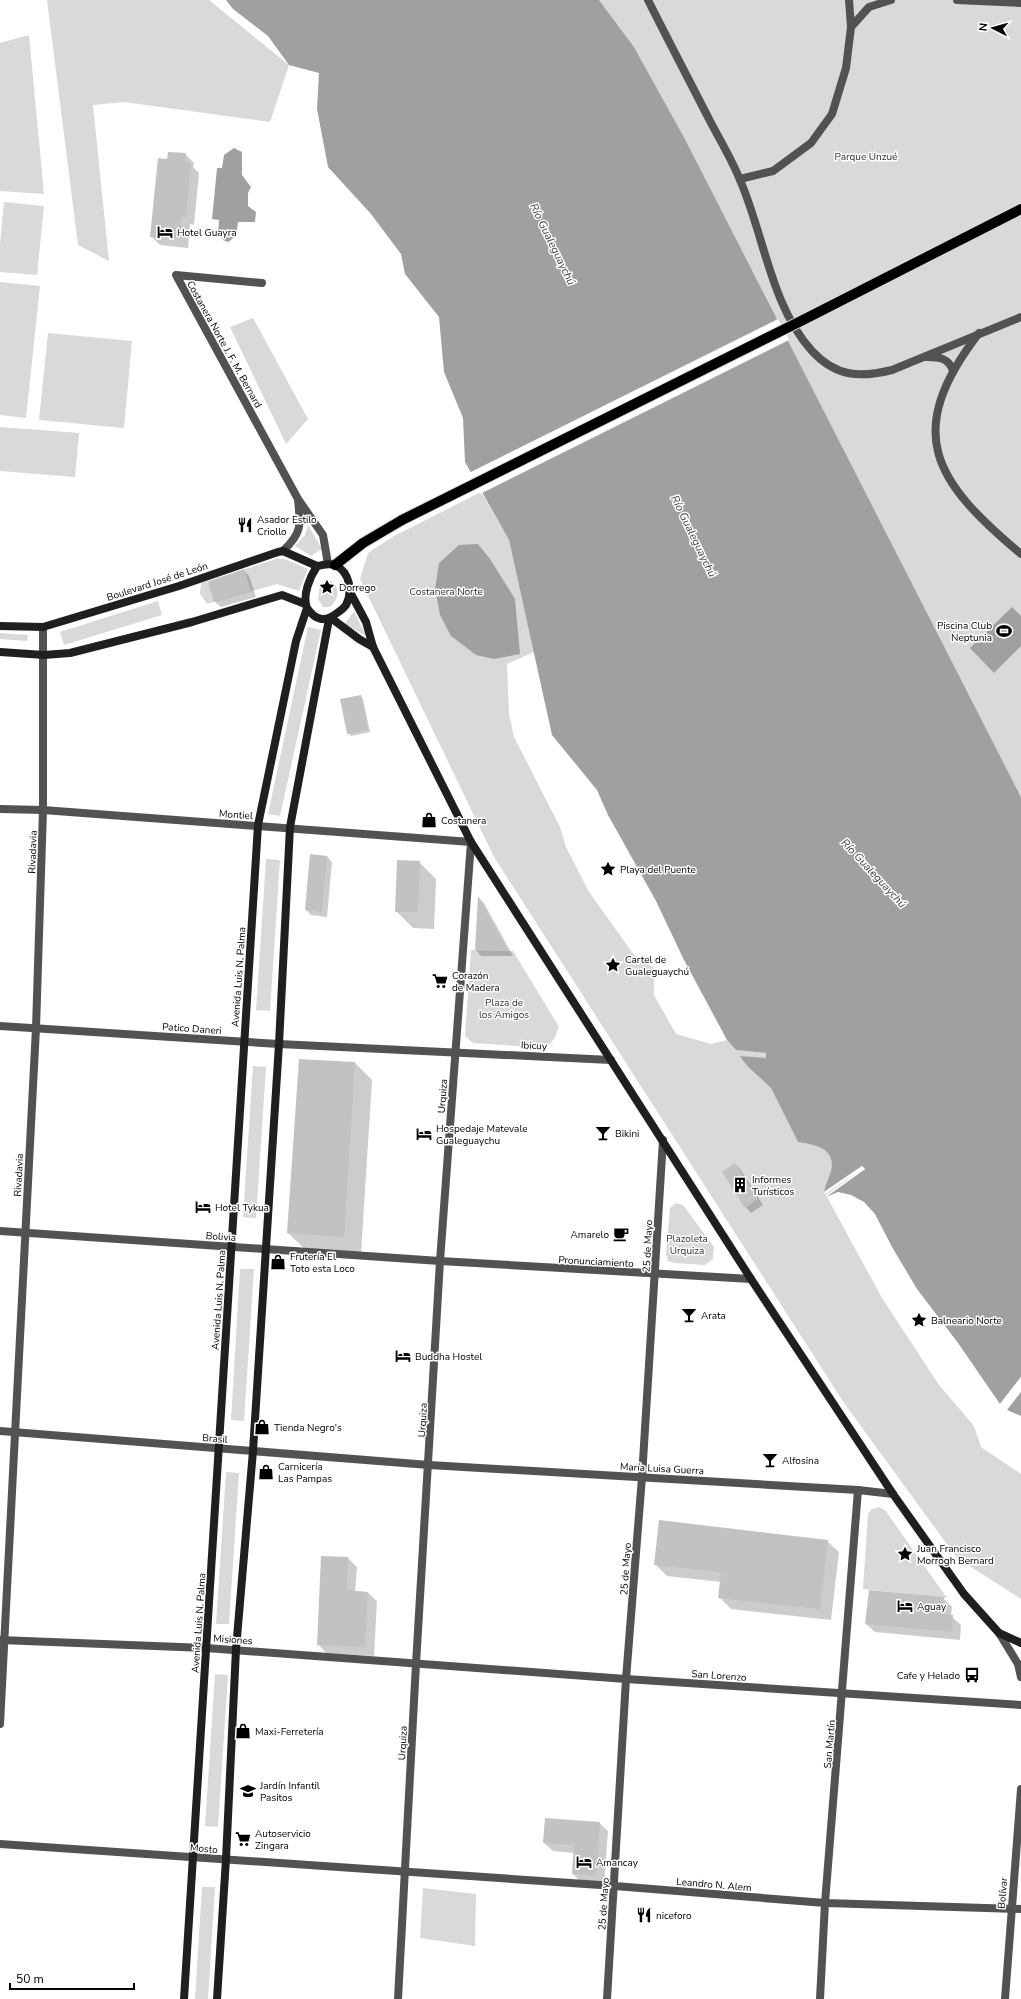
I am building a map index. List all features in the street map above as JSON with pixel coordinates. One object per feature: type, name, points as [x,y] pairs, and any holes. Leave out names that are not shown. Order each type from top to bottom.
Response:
[{"type":"main road","points":[[282,551],[317,566],[331,564],[362,543],[402,520],[803,320],[1021,209]]},
{"type":"main road","name":"Boulevard José de León","points":[[0,626],[43,627],[179,586],[282,551]]},
{"type":"main road","points":[[0,652],[44,656],[78,651],[192,622],[282,595],[306,606],[311,614],[320,620],[330,618],[346,606],[350,592],[349,582],[344,572],[331,564]]},
{"type":"main road","points":[[306,606],[308,584],[317,566]]},
{"type":"main road","points":[[350,592],[366,622],[373,647],[471,842],[751,1279],[894,1494],[964,1594],[999,1633],[1021,1642]]},
{"type":"main road","name":"Avenida Luis N. Palma","points":[[184,1999],[258,825],[296,641],[306,606]]},
{"type":"main road","points":[[330,618],[373,647]]},
{"type":"main road","points":[[217,1999],[226,1859],[236,1650],[253,1451],[279,1044],[290,828],[330,618]]},
{"type":"street","points":[[648,0],[740,179],[784,310],[812,350],[832,368],[846,373],[863,376],[892,370],[1021,317]]},
{"type":"street","points":[[740,179],[773,171],[811,143],[832,114],[846,68],[851,26],[850,0]]},
{"type":"street","points":[[851,26],[869,7],[891,0]]},
{"type":"street","points":[[957,0],[1021,3]]},
{"type":"street","name":"Costanera Norte J. F. M. Bernard","points":[[262,283],[176,275],[298,499],[323,535],[331,564]]},
{"type":"street","points":[[979,333],[953,371],[943,390],[936,414],[936,440],[942,464],[952,486],[974,512],[1021,554]]},
{"type":"street","points":[[923,356],[938,357],[945,360],[951,364],[953,371]]},
{"type":"street","name":"Costanera Norte J. F. M. Bernard","points":[[282,551],[292,543],[299,532],[301,521],[298,499]]},
{"type":"street","name":"Rivadavia","points":[[0,1724],[2,1640],[36,1028],[43,810],[43,627]]},
{"type":"street","name":"Montiel","points":[[0,809],[43,810],[258,825],[471,842]]},
{"type":"street","name":"Urquiza","points":[[398,1999],[440,1261],[471,842]]},
{"type":"street","name":"Patico Daneri","points":[[0,1026],[279,1044],[455,1051]]},
{"type":"street","name":"Ibicuy","points":[[455,1051],[611,1060]]},
{"type":"street","name":"25 de Mayo","points":[[607,1999],[615,1886],[626,1679],[642,1477],[663,1140]]},
{"type":"street","name":"Bolivia","points":[[0,1231],[440,1261]]},
{"type":"street","name":"Pronunciamiento","points":[[440,1261],[751,1279]]},
{"type":"street","name":"Brasil","points":[[0,1431],[429,1465]]},
{"type":"street","name":"María Luisa Guerra","points":[[429,1465],[858,1490],[894,1494]]},
{"type":"street","name":"San Martín","points":[[820,1999],[825,1903],[843,1694],[858,1490]]},
{"type":"street","points":[[999,1633],[1018,1664],[1021,1677]]},
{"type":"street","name":"Misiones","points":[[2,1640],[206,1648],[416,1664]]},
{"type":"street","name":"San Lorenzo","points":[[416,1664],[1021,1705]]},
{"type":"street","name":"Bolívar","points":[[1005,1999],[1021,1788]]},
{"type":"street","name":"Mosto","points":[[0,1844],[406,1872]]},
{"type":"street","name":"Leandro N. Alem","points":[[406,1872],[615,1886],[825,1903],[1011,1910],[1021,1909]]},
{"type":"green space","points":[[47,0],[209,0],[289,65],[270,122],[124,102],[93,105],[109,261],[78,245]]},
{"type":"green space","name":"Parque Unzué","points":[[599,0],[1021,0],[1021,797],[685,139],[634,47]]},
{"type":"green space","points":[[29,35],[44,194],[0,191],[0,43]]},
{"type":"green space","points":[[4,202],[44,206],[37,275],[0,272],[0,244]]},
{"type":"green space","points":[[0,282],[40,286],[26,418],[0,415]]},
{"type":"green space","points":[[253,318],[308,419],[286,444],[230,327]]},
{"type":"green space","points":[[48,333],[132,341],[124,428],[39,420]]},
{"type":"green space","points":[[0,427],[79,433],[75,477],[0,471]]},
{"type":"green space","name":"Costanera Norte","points":[[481,492],[509,540],[534,652],[507,664],[509,714],[514,737],[560,827],[566,847],[589,892],[634,955],[654,968],[654,995],[676,1034],[711,1044],[727,1040],[736,1050],[767,1053],[766,1059],[741,1056],[747,1066],[771,1088],[798,1142],[817,1146],[823,1149],[830,1157],[832,1163],[831,1171],[824,1192],[862,1166],[865,1169],[827,1197],[882,1298],[939,1385],[974,1426],[981,1447],[1021,1474],[1021,1599],[957,1558],[844,1403],[494,857],[360,579],[368,553],[394,536]]},
{"type":"green space","points":[[308,525],[322,549],[311,556],[295,546],[305,535]]},
{"type":"green space","points":[[276,559],[285,559],[308,569],[299,591],[277,584],[207,604],[200,594],[201,583]]},
{"type":"green space","points":[[324,581],[334,583],[337,590],[335,602],[330,607],[323,607],[318,599],[320,586]]},
{"type":"green space","points":[[158,601],[162,615],[64,645],[60,632]]},
{"type":"green space","points":[[354,611],[366,636],[345,624]]},
{"type":"green space","points":[[308,627],[321,630],[280,816],[268,814]]},
{"type":"green space","points":[[0,633],[28,635],[27,641],[0,639]]},
{"type":"green space","points":[[266,859],[280,860],[270,1011],[256,1010]]},
{"type":"green space","name":"Plaza de los Amigos","points":[[471,950],[513,951],[559,1027],[554,1039],[546,1048],[473,1043],[465,1036]]},
{"type":"green space","points":[[253,1066],[266,1067],[256,1218],[243,1217]]},
{"type":"green space","name":"Plazoleta Urquiza","points":[[676,1203],[683,1205],[714,1247],[713,1259],[705,1265],[674,1263],[668,1261],[666,1254],[670,1208]]},
{"type":"green space","points":[[240,1269],[254,1269],[244,1421],[231,1420]]},
{"type":"green space","points":[[226,1472],[239,1473],[229,1624],[216,1624]]},
{"type":"green space","points":[[879,1507],[885,1510],[947,1598],[863,1589],[868,1514],[872,1509]]},
{"type":"green space","points":[[215,1674],[228,1675],[218,1827],[205,1826]]},
{"type":"green space","points":[[202,1887],[215,1887],[208,1999],[195,1999]]},
{"type":"green space","points":[[423,1888],[476,1894],[475,1946],[420,1938]]},
{"type":"water","name":"Río Gualeguaychú","points":[[226,0],[599,0],[634,47],[685,139],[1021,797],[1021,1377],[1000,1404],[958,1343],[917,1289],[892,1247],[875,1214],[864,1202],[851,1195],[838,1192],[826,1197],[865,1169],[862,1166],[824,1192],[831,1171],[832,1163],[830,1157],[823,1149],[817,1146],[798,1142],[771,1088],[747,1066],[740,1056],[766,1058],[766,1053],[736,1050],[727,1040],[683,958],[656,901],[608,815],[597,790],[552,735],[509,540],[465,462],[463,418],[444,372],[439,317],[405,274],[401,254],[371,214],[328,167],[317,109],[319,73],[289,65],[268,36],[233,9]]},
{"type":"water","points":[[234,148],[242,152],[242,175],[251,187],[248,193],[248,206],[256,212],[255,222],[238,222],[236,236],[228,242],[223,240],[218,234],[219,220],[212,219],[217,168],[222,168],[224,155]]},
{"type":"water","points":[[478,544],[490,559],[515,599],[520,654],[494,659],[476,655],[451,636],[440,615],[435,589],[439,563],[459,545]]},
{"type":"water","name":"Piscina Club Neptunia","points":[[1012,607],[1021,616],[1021,646],[994,673],[970,648]]},
{"type":"water","points":[[1021,1392],[1021,1416],[1007,1410]]},
{"type":"pier","points":[[778,319],[789,340],[480,494],[469,473]]},
{"type":"pier","points":[[862,1166],[865,1169],[826,1197],[826,1195],[862,1169],[825,1194],[824,1192]]},
{"type":"pier","points":[[1021,1377],[1021,1381],[1001,1405],[1000,1404]]},
{"type":"building","points":[[168,152],[186,153],[185,163],[191,163],[186,217],[182,216],[180,239],[150,237],[158,158],[167,159]]},
{"type":"building","points":[[244,569],[251,591],[214,602],[208,582]]},
{"type":"building","points":[[361,695],[368,730],[347,734],[340,699]]},
{"type":"building","points":[[310,854],[327,856],[322,912],[305,910]]},
{"type":"building","points":[[397,860],[420,861],[418,912],[395,912]]},
{"type":"building","points":[[478,896],[508,951],[475,950]]},
{"type":"building","points":[[299,1059],[355,1062],[344,1237],[287,1233]]},
{"type":"building","name":"Informes Turísticos","points":[[735,1163],[758,1199],[745,1208],[722,1172]]},
{"type":"building","points":[[659,1520],[828,1540],[820,1609],[718,1598],[721,1572],[654,1565]]},
{"type":"building","points":[[321,1556],[348,1557],[347,1590],[368,1592],[365,1647],[317,1645]]},
{"type":"building","name":"Aguay","points":[[869,1590],[944,1597],[942,1614],[953,1615],[952,1632],[865,1624]]},
{"type":"building","points":[[545,1818],[600,1822],[596,1876],[572,1874],[574,1845],[543,1843]]},
{"type":"place","name":"Hotel Guayra","points":[[165,232]]},
{"type":"place","name":"Asador Estilo Criollo","points":[[245,525]]},
{"type":"place","name":"Dorrego","points":[[327,587]]},
{"type":"place","name":"Piscina Club Neptunia","points":[[1004,631]]},
{"type":"place","name":"Costanera","points":[[429,820]]},
{"type":"place","name":"Playa del Puente","points":[[608,869]]},
{"type":"place","name":"Cartel de Gualeguaychú","points":[[613,965]]},
{"type":"place","name":"Corazón de Madera","points":[[440,981]]},
{"type":"place","name":"Bikini","points":[[603,1133]]},
{"type":"place","name":"Hospedaje Matevale Gualeguaychu","points":[[424,1134]]},
{"type":"place","name":"Informes Turísticos","points":[[740,1185]]},
{"type":"place","name":"Hotel Tykua","points":[[203,1207]]},
{"type":"place","name":"Amarelo","points":[[621,1234]]},
{"type":"place","name":"Frutería El Toto esta Loco","points":[[278,1262]]},
{"type":"place","name":"Arata","points":[[689,1315]]},
{"type":"place","name":"Balneario Norte","points":[[919,1320]]},
{"type":"place","name":"Buddha Hostel","points":[[403,1356]]},
{"type":"place","name":"Tienda Negro's","points":[[262,1427]]},
{"type":"place","name":"Alfosina","points":[[770,1460]]},
{"type":"place","name":"Carnicería Las Pampas","points":[[266,1472]]},
{"type":"place","name":"Juan Francisco Morrogh Bernard","points":[[905,1554]]},
{"type":"place","name":"Aguay","points":[[905,1606]]},
{"type":"place","name":"Cafe y Helado","points":[[972,1675]]},
{"type":"place","name":"Maxi-Ferretería","points":[[243,1731]]},
{"type":"place","name":"Jardín Infantil Pasitos","points":[[248,1791]]},
{"type":"place","name":"Autoservicio Zingara","points":[[243,1839]]},
{"type":"place","name":"Amancay","points":[[584,1862]]},
{"type":"place","name":"niceforo","points":[[644,1915]]}]
